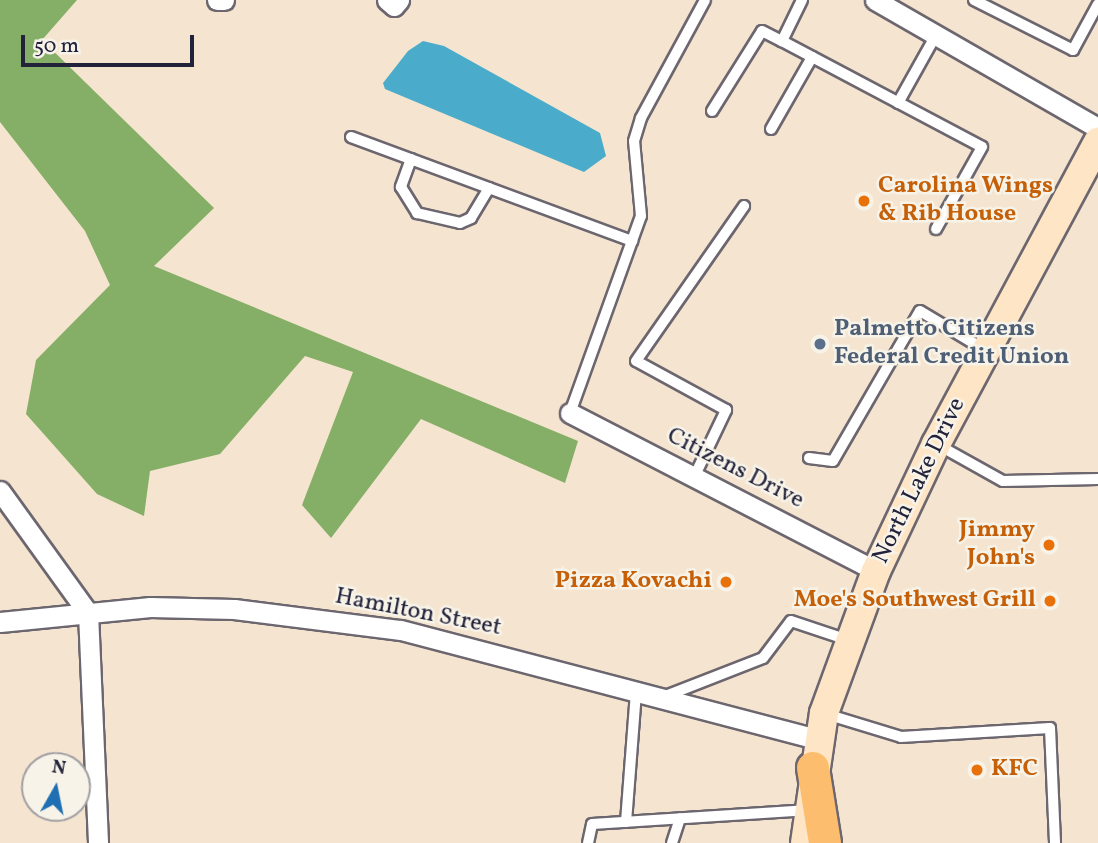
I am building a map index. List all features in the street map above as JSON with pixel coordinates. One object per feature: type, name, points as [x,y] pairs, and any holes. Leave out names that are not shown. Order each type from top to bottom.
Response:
[{"type":"main road","name":"North Lake Drive","points":[[805,843],[818,740],[848,640],[876,571],[936,444],[1098,142]]},
{"type":"main road","points":[[818,740],[825,843]]},
{"type":"street","points":[[217,0],[224,0]]},
{"type":"street","points":[[387,0],[394,6],[399,0]]},
{"type":"street","points":[[875,0],[1098,128]]},
{"type":"street","name":"Citizens Drive","points":[[570,413],[695,472],[876,571]]},
{"type":"street","points":[[0,491],[88,613],[98,843]]},
{"type":"street","name":"Hamilton Street","points":[[0,622],[88,613],[234,609],[324,619],[449,640],[818,740]]},
{"type":"lane","points":[[570,413],[641,216],[634,141],[705,0]]},
{"type":"lane","points":[[782,41],[802,0]]},
{"type":"lane","points":[[974,0],[1073,50],[1098,4]]},
{"type":"lane","points":[[712,111],[762,30],[982,148],[936,229]]},
{"type":"lane","points":[[898,103],[936,35]]},
{"type":"lane","points":[[771,129],[813,57]]},
{"type":"lane","points":[[351,137],[632,241]]},
{"type":"lane","points":[[411,159],[401,187],[417,212],[460,223],[471,218],[489,188]]},
{"type":"lane","points":[[695,472],[726,410],[636,361],[744,206]]},
{"type":"lane","points":[[810,458],[833,461],[920,311],[985,350]]},
{"type":"lane","points":[[936,444],[1003,481],[1098,479]]},
{"type":"lane","points":[[660,698],[763,658],[791,621],[848,640]]},
{"type":"lane","points":[[626,822],[636,691]]},
{"type":"lane","points":[[818,740],[1049,728],[1055,843]]},
{"type":"lane","points":[[588,843],[592,824],[809,810]]},
{"type":"lane","points":[[672,843],[680,818]]},
{"type":"green space","points":[[0,0],[77,0],[42,40],[214,208],[154,266],[578,441],[565,483],[421,419],[331,538],[302,505],[353,372],[305,356],[220,454],[150,471],[144,516],[97,494],[26,414],[36,360],[110,285],[85,231],[0,122]]},
{"type":"water","points":[[423,41],[444,46],[600,133],[606,156],[584,172],[385,89],[383,83],[408,51]]},
{"type":"place","name":"Carolina Wings & Rib House","points":[[864,201]]},
{"type":"place","name":"Palmetto Citizens Federal Credit Union","points":[[820,344]]},
{"type":"place","name":"Jimmy John's","points":[[1049,545]]},
{"type":"place","name":"Pizza Kovachi","points":[[726,582]]},
{"type":"place","name":"Moe's Southwest Grill","points":[[1050,601]]},
{"type":"place","name":"KFC","points":[[977,770]]}]
